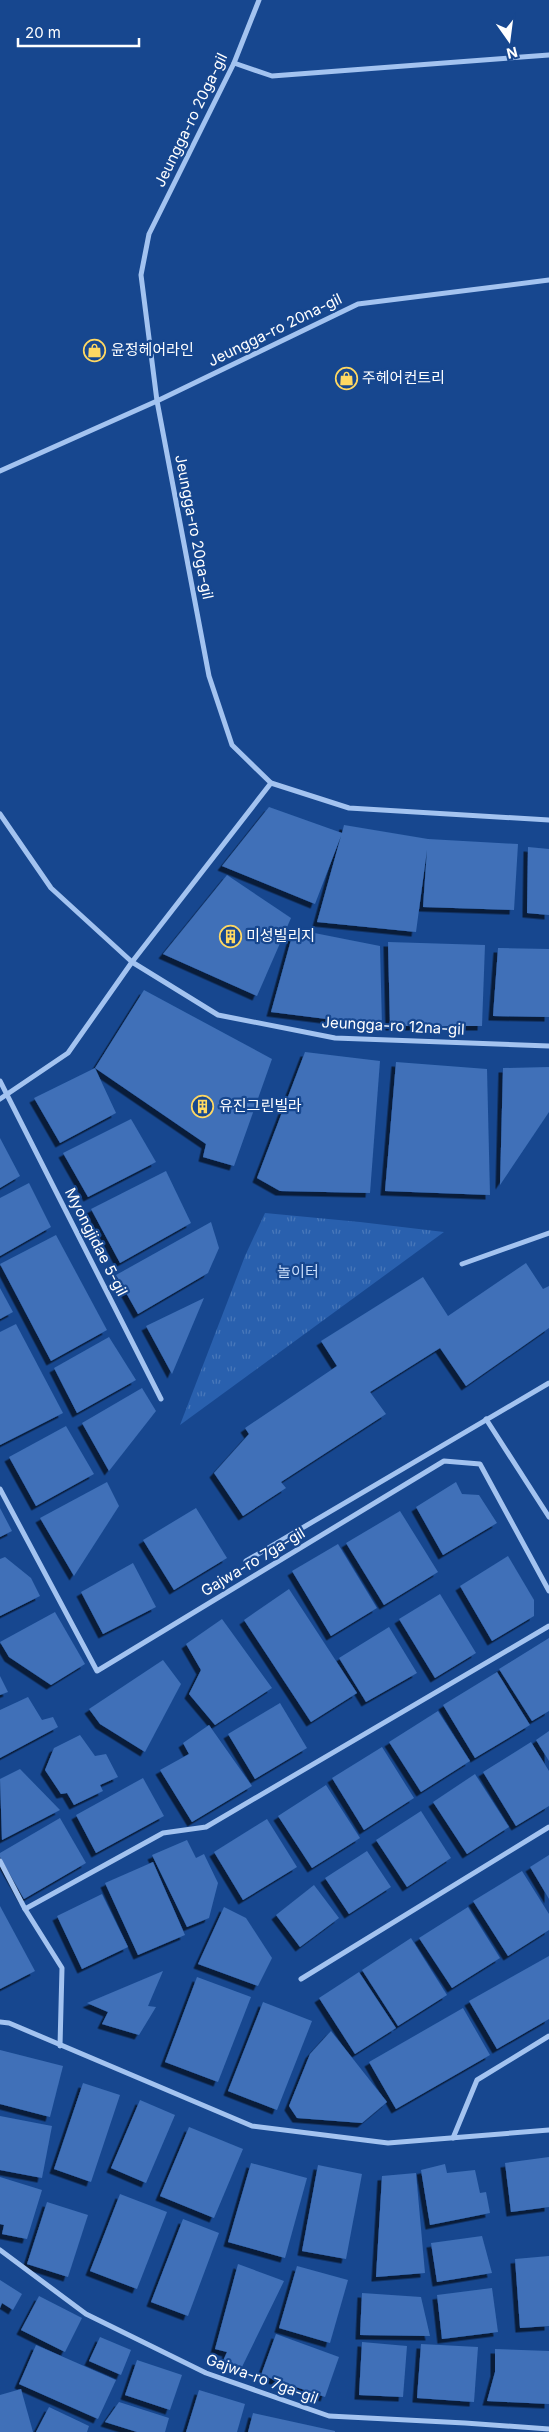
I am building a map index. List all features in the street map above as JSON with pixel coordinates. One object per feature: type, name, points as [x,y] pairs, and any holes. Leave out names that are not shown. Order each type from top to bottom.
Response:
[{"type":"street","name":"Jeungga-ro 20ga-gil","points":[[259,0],[234,63],[149,234],[141,275],[157,401],[209,676],[232,744],[271,783],[349,808],[549,820]]},
{"type":"street","points":[[234,63],[272,76],[549,55]]},
{"type":"street","name":"Jeungga-ro 20na-gil","points":[[0,472],[157,401],[358,304],[549,280]]},
{"type":"street","points":[[0,1100],[68,1053],[132,962],[271,783]]},
{"type":"street","name":"Jeungga-ro 12na-gil","points":[[0,814],[51,888],[132,962],[218,1015],[335,1038],[549,1046]]},
{"type":"street","name":"Myongjidae 5-gil","points":[[0,1081],[161,1399]]},
{"type":"street","points":[[462,1264],[549,1234]]},
{"type":"street","points":[[246,1561],[549,1383]]},
{"type":"street","points":[[486,1419],[549,1517]]},
{"type":"street","name":"Gajwa-ro 7ga-gil","points":[[0,1489],[97,1671],[444,1461],[480,1464],[549,1591]]},
{"type":"street","points":[[25,1909],[163,1833],[206,1827],[549,1626]]},
{"type":"street","points":[[301,1979],[549,1827]]},
{"type":"street","points":[[0,1861],[25,1909],[62,1968],[60,2046]]},
{"type":"street","points":[[0,2022],[9,2024],[252,2126],[388,2143],[549,2130]]},
{"type":"street","points":[[453,2138],[477,2080],[549,2036]]},
{"type":"street","name":"Gajwa-ro 7ga-gil","points":[[0,2250],[86,2314],[206,2373],[329,2416],[549,2429]]},
{"type":"green space","name":"놀이터","points":[[265,1213],[444,1232],[180,1425],[245,1256]]},
{"type":"building","points":[[269,807],[342,833],[344,825],[428,839],[518,844],[514,910],[423,907],[427,850],[416,932],[317,922],[341,836],[315,904],[222,866]]},
{"type":"building","points":[[528,847],[549,849],[549,915],[527,913]]},
{"type":"building","name":"미성빌리지","points":[[227,875],[291,918],[257,996],[163,954]]},
{"type":"building","points":[[294,929],[380,946],[382,1026],[271,1012]]},
{"type":"building","points":[[388,942],[485,945],[482,1026],[390,1026]]},
{"type":"building","points":[[498,948],[549,949],[549,1017],[493,1016]]},
{"type":"building","name":"유진그린빌라","points":[[144,990],[272,1059],[234,1166],[203,1157],[206,1144],[95,1068]]},
{"type":"building","points":[[305,1052],[380,1061],[370,1193],[280,1191],[257,1178]]},
{"type":"building","points":[[396,1062],[487,1069],[490,1195],[385,1191]]},
{"type":"building","points":[[549,1067],[549,1112],[500,1185],[503,1068]]},
{"type":"building","points":[[95,1068],[116,1113],[60,1143],[34,1098]]},
{"type":"building","points":[[131,1119],[156,1162],[88,1197],[63,1153]]},
{"type":"building","points":[[0,1138],[20,1176],[0,1188]]},
{"type":"building","points":[[166,1171],[191,1223],[120,1263],[91,1209]]},
{"type":"building","points":[[29,1183],[51,1227],[0,1256],[0,1198]]},
{"type":"building","points":[[211,1222],[219,1248],[208,1273],[138,1314],[116,1275]]},
{"type":"building","points":[[56,1235],[107,1330],[51,1361],[0,1264]]},
{"type":"building","points":[[526,1263],[543,1289],[549,1286],[549,1328],[466,1386],[440,1348],[370,1392],[386,1414],[281,1482],[286,1488],[243,1516],[214,1473],[249,1434],[245,1428],[337,1366],[321,1341],[423,1277],[448,1316]]},
{"type":"building","points":[[0,1288],[13,1312],[0,1319]]},
{"type":"building","points":[[204,1298],[172,1374],[146,1326]]},
{"type":"building","points":[[16,1324],[63,1413],[0,1445],[0,1332]]},
{"type":"building","points":[[109,1337],[136,1380],[77,1413],[54,1368]]},
{"type":"building","points":[[142,1388],[156,1411],[109,1471],[82,1423]]},
{"type":"building","points":[[66,1426],[94,1474],[36,1506],[9,1457]]},
{"type":"building","points":[[107,1482],[119,1506],[74,1576],[40,1518]]},
{"type":"building","points":[[456,1482],[462,1494],[479,1495],[497,1523],[443,1555],[416,1507]]},
{"type":"building","points":[[0,1508],[12,1531],[0,1537]]},
{"type":"building","points":[[196,1508],[227,1558],[174,1590],[143,1540]]},
{"type":"building","points":[[400,1511],[438,1572],[384,1605],[346,1543]]},
{"type":"building","points":[[338,1544],[377,1608],[331,1636],[292,1571]]},
{"type":"building","points":[[508,1556],[534,1600],[534,1616],[492,1641],[460,1586]]},
{"type":"building","points":[[5,1557],[31,1578],[40,1596],[0,1616],[0,1559]]},
{"type":"building","points":[[133,1563],[156,1607],[103,1634],[81,1592]]},
{"type":"building","points":[[289,1589],[357,1693],[311,1722],[244,1620]]},
{"type":"building","points":[[440,1594],[476,1653],[435,1678],[399,1619]]},
{"type":"building","points":[[55,1612],[85,1664],[51,1685],[9,1657],[0,1642]]},
{"type":"building","points":[[222,1619],[272,1688],[215,1725],[189,1694],[201,1670],[186,1644]]},
{"type":"building","points":[[389,1627],[417,1673],[366,1702],[339,1658]]},
{"type":"building","points":[[549,1638],[549,1711],[532,1721],[499,1669]]},
{"type":"building","points":[[163,1660],[181,1684],[145,1752],[100,1724],[89,1709]]},
{"type":"building","points":[[497,1672],[530,1725],[475,1758],[443,1705]]},
{"type":"building","points":[[0,1676],[8,1692],[0,1695]]},
{"type":"building","points":[[28,1697],[42,1720],[53,1717],[58,1727],[0,1758],[0,1710]]},
{"type":"building","points":[[280,1703],[307,1748],[255,1779],[228,1734]]},
{"type":"building","points":[[438,1711],[470,1761],[421,1792],[389,1742]]},
{"type":"building","points":[[209,1725],[252,1786],[192,1822],[160,1770],[189,1754],[183,1743]]},
{"type":"building","points":[[549,1731],[549,1761],[536,1740]]},
{"type":"building","points":[[80,1735],[95,1756],[106,1754],[118,1777],[100,1785],[103,1791],[74,1805],[67,1793],[61,1794],[45,1770],[54,1748]]},
{"type":"building","points":[[531,1742],[549,1771],[549,1806],[516,1826],[483,1772]]},
{"type":"building","points":[[382,1747],[414,1798],[364,1830],[332,1778]]},
{"type":"building","points":[[20,1769],[60,1810],[2,1840],[0,1779]]},
{"type":"building","points":[[475,1774],[509,1827],[467,1854],[433,1802]]},
{"type":"building","points":[[143,1778],[164,1816],[96,1853],[76,1815]]},
{"type":"building","points":[[326,1785],[360,1838],[312,1868],[278,1816]]},
{"type":"building","points":[[421,1811],[451,1858],[407,1887],[376,1840]]},
{"type":"building","points":[[60,1818],[86,1863],[24,1899],[0,1857],[0,1853]]},
{"type":"building","points":[[267,1819],[297,1867],[243,1900],[214,1852]]},
{"type":"building","points":[[187,1840],[196,1858],[204,1854],[218,1883],[209,1918],[187,1927],[152,1855]]},
{"type":"building","points":[[367,1851],[391,1887],[349,1914],[325,1878]]},
{"type":"building","points":[[549,1855],[549,1899],[530,1867]]},
{"type":"building","points":[[153,1862],[185,1935],[138,1955],[105,1883]]},
{"type":"building","points":[[522,1871],[549,1914],[549,1930],[508,1956],[473,1901]]},
{"type":"building","points":[[314,1885],[339,1918],[300,1947],[276,1915]]},
{"type":"building","points":[[102,1894],[128,1947],[82,1969],[57,1916]]},
{"type":"building","points":[[0,1906],[35,1971],[0,1989]]},
{"type":"building","points":[[224,1907],[246,1918],[272,1958],[258,1986],[198,1964]]},
{"type":"building","points":[[468,1907],[500,1958],[452,1988],[419,1938]]},
{"type":"building","points":[[411,1938],[447,1995],[398,2026],[362,1970]]},
{"type":"building","points":[[549,1956],[549,2019],[497,2049],[469,2001]]},
{"type":"building","points":[[163,1971],[148,2006],[156,2007],[139,2035],[102,2024],[108,2012],[87,2003]]},
{"type":"building","points":[[359,1972],[396,2028],[355,2054],[319,1998]]},
{"type":"building","points":[[197,1977],[251,1997],[218,2082],[165,2062]]},
{"type":"building","points":[[263,2002],[312,2021],[277,2110],[228,2091]]},
{"type":"building","points":[[463,2008],[490,2055],[396,2109],[369,2062]]},
{"type":"building","points":[[331,2031],[387,2102],[362,2123],[297,2118],[289,2106],[310,2054]]},
{"type":"building","points":[[0,2050],[63,2066],[50,2117],[0,2104]]},
{"type":"building","points":[[83,2083],[120,2095],[91,2182],[54,2169]]},
{"type":"building","points":[[140,2100],[175,2115],[146,2183],[111,2168]]},
{"type":"building","points":[[0,2116],[52,2126],[42,2178],[0,2170]]},
{"type":"building","points":[[189,2127],[243,2149],[214,2218],[160,2196]]},
{"type":"building","points":[[549,2157],[549,2207],[511,2212],[505,2163]]},
{"type":"building","points":[[251,2163],[307,2178],[285,2258],[228,2242]]},
{"type":"building","points":[[445,2164],[447,2173],[475,2170],[480,2193],[486,2192],[490,2213],[430,2225],[421,2170]]},
{"type":"building","points":[[318,2165],[362,2174],[346,2259],[302,2251]]},
{"type":"building","points":[[416,2173],[425,2273],[376,2277],[382,2176]]},
{"type":"building","points":[[0,2177],[42,2190],[27,2239],[2,2234],[4,2225],[0,2224]]},
{"type":"building","points":[[120,2194],[167,2212],[137,2289],[90,2271]]},
{"type":"building","points":[[47,2202],[88,2215],[68,2277],[27,2264]]},
{"type":"building","points":[[183,2219],[219,2233],[188,2316],[151,2302]]},
{"type":"building","points":[[482,2236],[492,2273],[437,2282],[431,2243]]},
{"type":"building","points":[[549,2256],[549,2326],[520,2328],[515,2259]]},
{"type":"building","points":[[238,2264],[284,2281],[240,2371],[222,2363],[227,2352],[215,2349]]},
{"type":"building","points":[[297,2266],[348,2280],[330,2343],[279,2328]]},
{"type":"building","points":[[0,2280],[22,2294],[13,2310],[2,2303],[0,2308]]},
{"type":"building","points":[[492,2288],[498,2332],[442,2339],[437,2295]]},
{"type":"building","points":[[362,2293],[421,2297],[430,2336],[360,2335]]},
{"type":"building","points":[[39,2296],[82,2318],[65,2352],[21,2330]]},
{"type":"building","points":[[276,2334],[339,2357],[325,2397],[261,2375]]},
{"type":"building","points":[[100,2337],[131,2350],[121,2375],[89,2361]]},
{"type":"building","points":[[362,2342],[407,2346],[403,2397],[359,2395]]},
{"type":"building","points":[[421,2344],[478,2347],[474,2402],[417,2398]]},
{"type":"building","points":[[36,2345],[116,2380],[98,2419],[19,2384]]},
{"type":"building","points":[[495,2349],[549,2351],[549,2404],[487,2401],[495,2372]]},
{"type":"building","points":[[137,2360],[182,2375],[170,2410],[125,2395]]},
{"type":"building","points":[[21,2389],[33,2432],[0,2432],[0,2395]]},
{"type":"building","points":[[199,2390],[245,2404],[237,2432],[186,2432]]},
{"type":"building","points":[[119,2402],[169,2418],[165,2432],[137,2432],[105,2422]]},
{"type":"building","points":[[49,2407],[89,2426],[87,2432],[36,2432]]},
{"type":"building","points":[[253,2413],[335,2431],[335,2432],[248,2432]]},
{"type":"place","name":"윤정헤어라인","points":[[95,350]]},
{"type":"place","name":"주헤어컨트리","points":[[346,378]]},
{"type":"place","name":"미성빌리지","points":[[230,936]]},
{"type":"place","name":"유진그린빌라","points":[[203,1106]]}]
